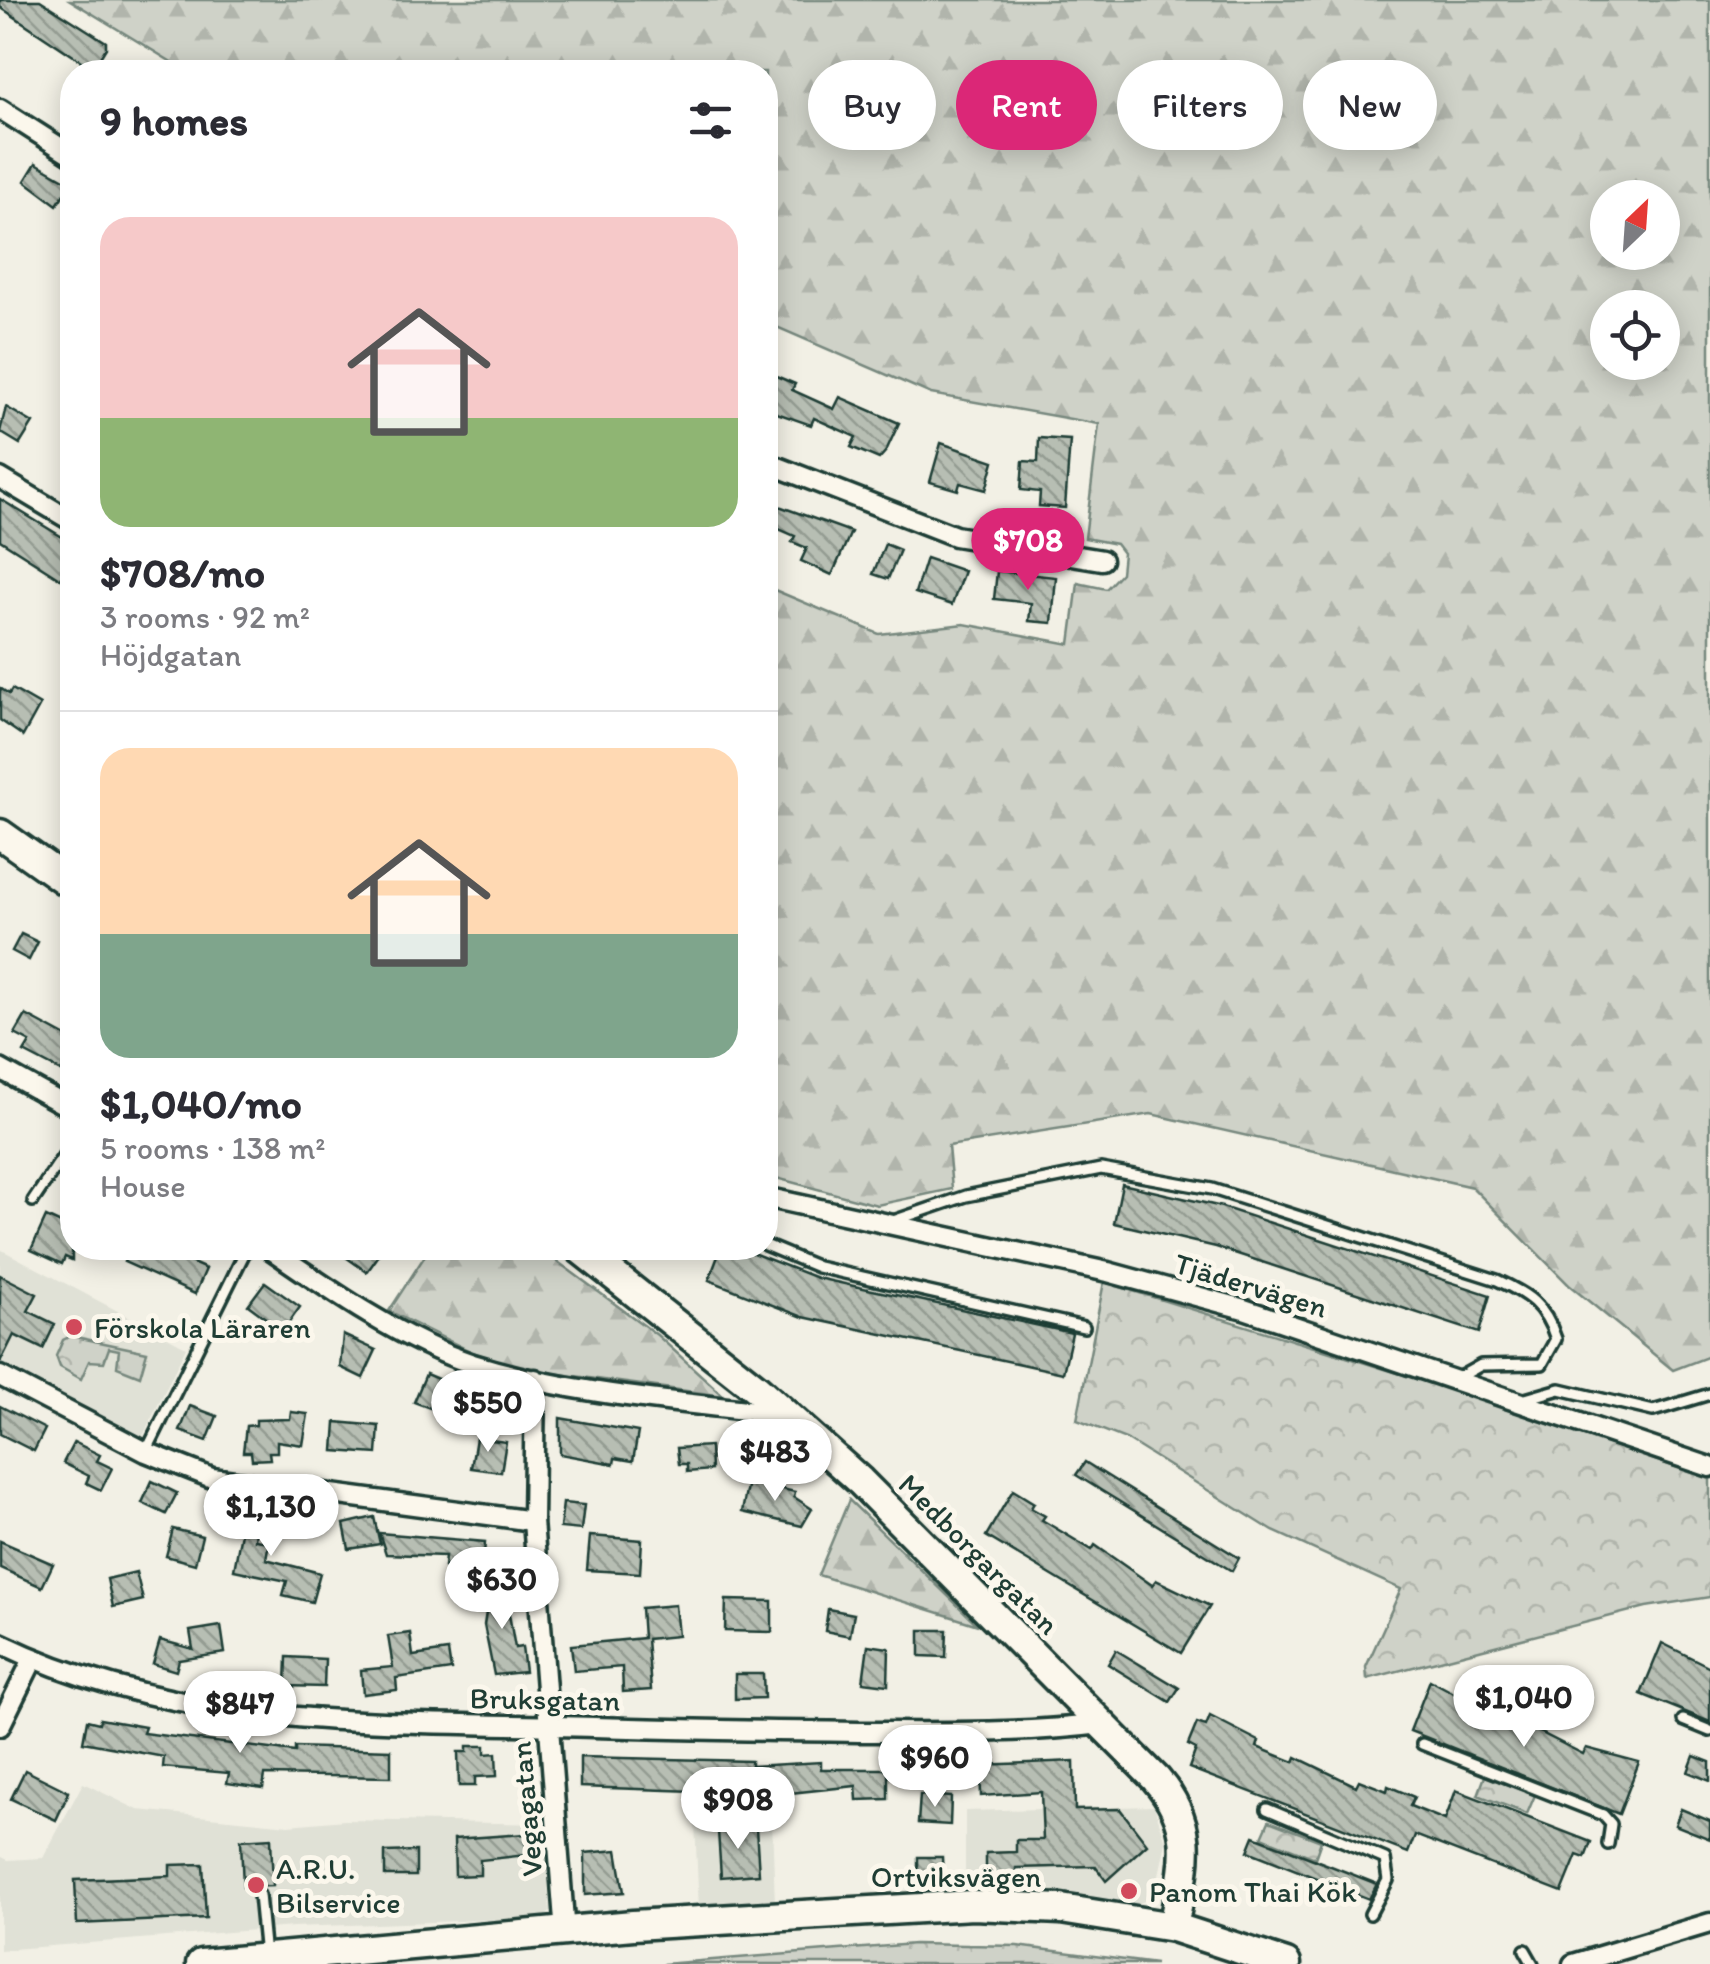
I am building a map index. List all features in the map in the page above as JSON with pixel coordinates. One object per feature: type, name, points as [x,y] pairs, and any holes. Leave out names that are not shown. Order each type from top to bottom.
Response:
[{"type":"street","points":[[0,109],[60,147]]},
{"type":"street","points":[[778,467],[955,536],[1102,560]]},
{"type":"street","points":[[0,478],[60,514]]},
{"type":"street","points":[[0,834],[60,876]]},
{"type":"street","points":[[0,1069],[60,1103]]},
{"type":"street","name":"Tjädervägen","points":[[778,1199],[1124,1276],[1244,1310],[1710,1468]]},
{"type":"street","points":[[286,1260],[349,1303],[471,1364],[534,1379],[787,1415]]},
{"type":"street","name":"Medborgargatan","points":[[593,1260],[787,1415],[959,1576],[1156,1779],[1179,1810],[1186,1841],[1174,1927]]},
{"type":"street","points":[[0,1376],[146,1452],[193,1472],[237,1484],[532,1521]]},
{"type":"street","name":"Vegagatan","points":[[534,1379],[532,1521],[545,1726],[565,1934]]},
{"type":"street","name":"Bruksgatan","points":[[0,1643],[132,1694],[240,1714],[355,1724],[787,1734],[961,1733],[1101,1724]]},
{"type":"street","points":[[0,1726],[34,1659]]},
{"type":"street","name":"Ortviksvägen","points":[[201,1964],[652,1924],[973,1905],[1062,1909],[1174,1927],[1284,1964]]},
{"type":"street","points":[[1572,1964],[1710,1923]]},
{"type":"lane","points":[[33,1201],[60,1161]]},
{"type":"lane","points":[[887,1224],[966,1196],[1102,1169],[1212,1189],[1496,1280],[1536,1301],[1549,1317],[1556,1340],[1542,1364],[1481,1365],[1453,1380]]},
{"type":"lane","points":[[778,1251],[818,1268],[1084,1327]]},
{"type":"lane","points":[[146,1452],[241,1260]]},
{"type":"lane","points":[[1519,1402],[1560,1389],[1653,1411],[1710,1394]]},
{"type":"lane","points":[[1683,1720],[1710,1731]]},
{"type":"lane","points":[[1422,1744],[1604,1815],[1611,1824],[1608,1844]]},
{"type":"lane","points":[[1267,1809],[1385,1859],[1388,1880],[1370,1914]]},
{"type":"lane","points":[[259,1895],[266,1959]]},
{"type":"lane","points":[[1525,1950],[1533,1964]]},
{"type":"shaded area","name":"Förskola Läraren","points":[[0,1249],[186,1347],[142,1438],[0,1363]]},
{"type":"shaded area","points":[[83,1783],[138,1810],[289,1825],[345,1820],[544,1824],[550,1912],[544,1918],[293,1927],[0,1950],[0,1856],[8,1860],[43,1858]]},
{"type":"shaded area","points":[[1154,1806],[1166,1842],[1155,1894],[1129,1910],[965,1896],[965,1811]]},
{"type":"shaded area","points":[[772,1822],[775,1904],[699,1909],[695,1824]]},
{"type":"green space","points":[[70,0],[1710,0],[1710,1356],[1673,1370],[1569,1285],[1472,1187],[1151,1114],[948,1146],[952,1189],[877,1205],[778,1178],[778,591],[879,634],[964,624],[1070,644],[1078,583],[1106,589],[1121,573],[1123,553],[1116,544],[1085,538],[1099,424],[931,394],[778,328],[778,60],[168,60]]},
{"type":"green space","points":[[422,1260],[555,1260],[657,1335],[724,1396],[522,1369],[472,1352],[389,1311]]},
{"type":"green space","points":[[1104,1282],[1446,1388],[1710,1479],[1710,1597],[1646,1607],[1367,1679],[1366,1667],[1401,1589],[1273,1531],[1126,1439],[1077,1420]]},
{"type":"green space","points":[[71,1336],[147,1352],[140,1376],[117,1367],[119,1350],[109,1348],[104,1362],[89,1361],[81,1379],[60,1367],[56,1356],[63,1340]]},
{"type":"green space","points":[[849,1500],[978,1625],[818,1575]]},
{"type":"green space","points":[[1485,1776],[1535,1795],[1527,1814],[1478,1795]]},
{"type":"green space","points":[[1269,1821],[1321,1841],[1315,1858],[1262,1837]]},
{"type":"green space","points":[[914,1944],[1017,1946],[1156,1964],[663,1964]]},
{"type":"building","points":[[0,0],[40,0],[106,42],[106,48],[99,60],[80,60],[0,7]]},
{"type":"building","points":[[36,163],[60,177],[57,205],[25,181]]},
{"type":"building","points":[[778,377],[795,384],[792,390],[834,409],[840,397],[899,423],[879,459],[851,447],[856,437],[814,418],[811,425],[778,414]]},
{"type":"building","points":[[6,407],[33,423],[20,444],[0,432]]},
{"type":"building","points":[[1039,438],[1070,440],[1065,508],[1039,506],[1040,492],[1021,490],[1023,461],[1038,462]]},
{"type":"building","points":[[941,443],[994,461],[986,490],[960,483],[958,490],[930,482]]},
{"type":"building","points":[[0,499],[60,536],[60,578],[0,540]]},
{"type":"building","points":[[778,506],[851,532],[832,575],[801,561],[807,548],[792,542],[795,536],[778,529]]},
{"type":"building","points":[[885,544],[900,550],[888,579],[873,574]]},
{"type":"building","points":[[926,558],[964,571],[952,605],[915,593]]},
{"type":"building","points":[[997,571],[1056,577],[1052,623],[1029,621],[1031,603],[994,599]]},
{"type":"building","points":[[0,688],[9,694],[12,689],[40,705],[23,736],[0,720]]},
{"type":"building","points":[[21,934],[38,942],[29,960],[12,951]]},
{"type":"building","points":[[26,1015],[60,1033],[60,1071],[24,1052],[30,1042],[15,1034]]},
{"type":"building","points":[[1122,1184],[1222,1207],[1490,1295],[1479,1333],[1216,1247],[1114,1223]]},
{"type":"building","points":[[46,1217],[60,1223],[62,1264],[31,1250]]},
{"type":"building","points":[[186,1260],[206,1269],[195,1294],[124,1262]]},
{"type":"building","points":[[350,1260],[376,1260],[367,1272]]},
{"type":"building","points":[[716,1260],[771,1260],[817,1278],[1072,1333],[1063,1373],[803,1317],[709,1280]]},
{"type":"building","points":[[0,1275],[37,1294],[28,1311],[55,1324],[43,1349],[14,1335],[0,1363]]},
{"type":"building","points":[[265,1282],[300,1307],[283,1331],[248,1305]]},
{"type":"building","points":[[343,1335],[376,1350],[363,1378],[340,1367]]},
{"type":"building","points":[[426,1374],[454,1386],[443,1413],[414,1402]]},
{"type":"building","points":[[0,1406],[45,1429],[34,1451],[0,1434]]},
{"type":"building","points":[[190,1406],[217,1416],[207,1441],[180,1431]]},
{"type":"building","points":[[291,1412],[308,1414],[303,1445],[277,1441],[277,1452],[269,1452],[270,1459],[252,1460],[251,1452],[243,1452],[246,1426],[256,1425],[256,1420],[290,1419]]},
{"type":"building","points":[[560,1418],[638,1432],[633,1461],[615,1458],[614,1464],[560,1454]]},
{"type":"building","points":[[336,1422],[379,1426],[377,1454],[334,1451]]},
{"type":"building","points":[[476,1438],[506,1442],[501,1472],[471,1468]]},
{"type":"building","points":[[74,1442],[100,1455],[97,1461],[112,1468],[101,1490],[86,1483],[89,1476],[63,1463]]},
{"type":"building","points":[[710,1446],[711,1470],[687,1472],[687,1464],[679,1464],[677,1448]]},
{"type":"building","points":[[1085,1462],[1239,1558],[1232,1571],[1076,1475]]},
{"type":"building","points":[[152,1481],[177,1493],[166,1514],[142,1503]]},
{"type":"building","points":[[748,1481],[795,1492],[794,1497],[812,1509],[802,1526],[742,1512]]},
{"type":"building","points":[[1013,1490],[1034,1503],[1031,1508],[1045,1516],[1042,1520],[1092,1550],[1095,1545],[1152,1585],[1156,1580],[1210,1606],[1181,1653],[986,1536]]},
{"type":"building","points":[[248,1495],[260,1497],[255,1540],[269,1542],[266,1559],[320,1573],[312,1602],[283,1595],[287,1581],[234,1570]]},
{"type":"building","points":[[563,1503],[584,1505],[581,1530],[560,1528]]},
{"type":"building","points":[[374,1517],[380,1544],[349,1549],[344,1524]]},
{"type":"building","points":[[173,1529],[202,1536],[195,1564],[166,1556]]},
{"type":"building","points":[[379,1533],[485,1542],[483,1570],[444,1567],[445,1556],[386,1554]]},
{"type":"building","points":[[590,1536],[642,1540],[640,1573],[587,1570]]},
{"type":"building","points":[[0,1541],[53,1564],[42,1587],[0,1568]]},
{"type":"building","points":[[136,1572],[143,1600],[113,1607],[107,1579]]},
{"type":"building","points":[[491,1581],[513,1584],[509,1614],[515,1648],[522,1647],[525,1672],[494,1675],[484,1625]]},
{"type":"building","points":[[726,1600],[772,1601],[772,1632],[725,1631]]},
{"type":"building","points":[[675,1605],[678,1636],[647,1639],[651,1690],[623,1692],[622,1667],[574,1671],[571,1645],[643,1638],[641,1608]]},
{"type":"building","points":[[828,1609],[854,1614],[850,1636],[825,1631]]},
{"type":"building","points":[[221,1626],[225,1653],[179,1660],[176,1671],[153,1664],[160,1640],[193,1649],[190,1631]]},
{"type":"building","points":[[920,1630],[947,1630],[946,1657],[920,1656]]},
{"type":"building","points":[[410,1633],[413,1656],[448,1651],[451,1670],[396,1678],[397,1690],[363,1694],[361,1670],[393,1667],[388,1636]]},
{"type":"building","points":[[1662,1643],[1710,1667],[1710,1722],[1641,1694]]},
{"type":"building","points":[[868,1645],[889,1648],[888,1685],[863,1682]]},
{"type":"building","points":[[1116,1650],[1179,1688],[1170,1702],[1108,1664]]},
{"type":"building","points":[[287,1657],[325,1659],[324,1687],[286,1686]]},
{"type":"building","points":[[735,1674],[763,1674],[764,1698],[735,1699]]},
{"type":"building","points":[[1430,1680],[1480,1707],[1478,1712],[1516,1727],[1518,1721],[1583,1754],[1586,1748],[1639,1762],[1619,1814],[1410,1731]]},
{"type":"building","points":[[1210,1716],[1259,1741],[1257,1747],[1294,1762],[1296,1757],[1356,1786],[1359,1780],[1387,1791],[1388,1786],[1414,1797],[1410,1806],[1445,1820],[1456,1790],[1591,1842],[1585,1858],[1577,1855],[1562,1892],[1415,1835],[1408,1853],[1189,1768],[1196,1749],[1188,1745],[1197,1723],[1206,1726]]},
{"type":"building","points":[[100,1719],[145,1727],[143,1733],[295,1752],[295,1747],[391,1750],[391,1777],[265,1775],[263,1788],[227,1783],[229,1773],[163,1767],[164,1757],[83,1742],[87,1720],[99,1723]]},
{"type":"building","points":[[467,1746],[485,1746],[485,1754],[496,1753],[497,1776],[475,1777],[475,1786],[459,1786],[458,1752],[467,1752]]},
{"type":"building","points":[[1694,1756],[1710,1762],[1710,1781],[1688,1772]]},
{"type":"building","points":[[580,1757],[751,1761],[751,1766],[821,1762],[821,1769],[888,1769],[888,1799],[857,1800],[856,1786],[781,1794],[580,1787]]},
{"type":"building","points":[[1074,1761],[1075,1810],[1120,1809],[1147,1844],[1106,1881],[1095,1866],[1016,1868],[1016,1877],[986,1878],[986,1853],[1016,1852],[1016,1840],[1043,1840],[1041,1792],[981,1796],[980,1765]]},
{"type":"building","points":[[25,1770],[69,1792],[56,1820],[11,1799]]},
{"type":"building","points":[[920,1795],[951,1797],[950,1825],[918,1823]]},
{"type":"building","points":[[1681,1809],[1710,1821],[1710,1839],[1675,1825]]},
{"type":"building","points":[[756,1828],[759,1874],[721,1877],[718,1831]]},
{"type":"building","points":[[525,1834],[527,1855],[480,1860],[480,1875],[455,1876],[454,1839]]},
{"type":"building","points":[[1254,1836],[1377,1884],[1369,1899],[1248,1851]]},
{"type":"building","points":[[271,1838],[273,1886],[243,1887],[241,1840]]},
{"type":"building","points":[[617,1850],[624,1892],[585,1895],[585,1853]]},
{"type":"building","points":[[416,1851],[416,1876],[385,1876],[385,1852]]},
{"type":"building","points":[[918,1857],[942,1857],[943,1879],[918,1880]]},
{"type":"building","points":[[203,1864],[206,1918],[77,1924],[75,1880],[170,1876],[170,1865]]},
{"type":"place","name":"Förskola Läraren","points":[[74,1327]]},
{"type":"place","name":"A.R.U. Bilservice","points":[[256,1885]]},
{"type":"place","name":"Panom Thai Kök","points":[[1129,1891]]}]
